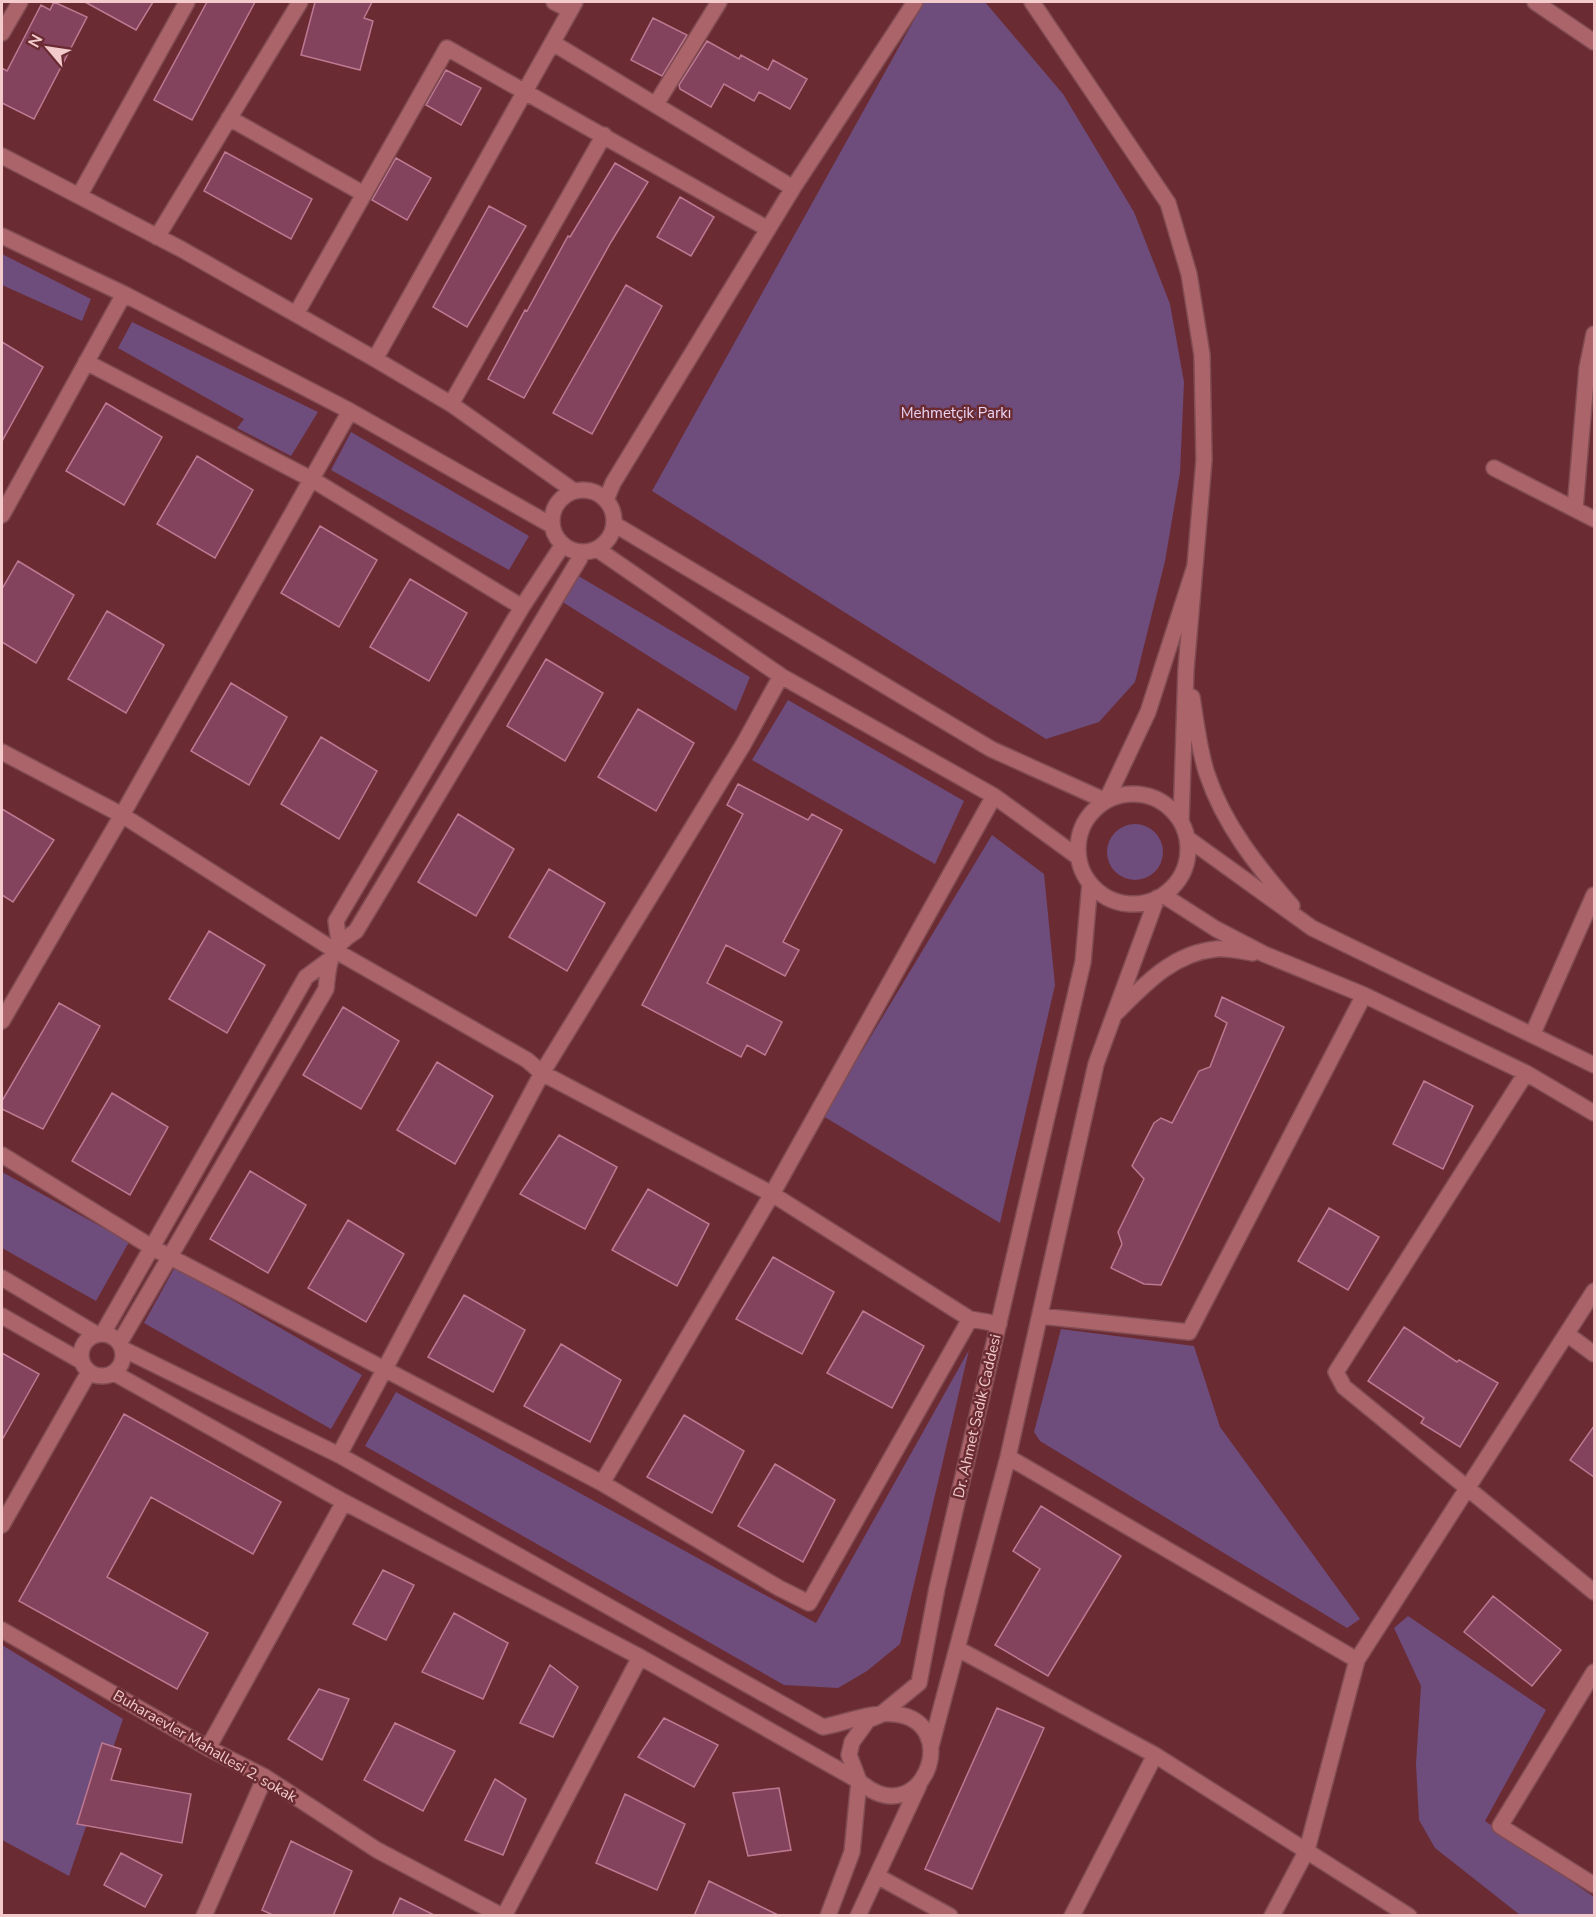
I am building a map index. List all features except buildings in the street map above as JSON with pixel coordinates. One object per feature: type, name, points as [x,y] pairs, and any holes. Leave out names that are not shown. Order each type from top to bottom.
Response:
[{"type":"street","points":[[2,33],[20,2]]},
{"type":"street","points":[[79,196],[187,2]]},
{"type":"street","points":[[157,237],[300,2]]},
{"type":"street","points":[[375,359],[573,6],[554,2]]},
{"type":"street","points":[[606,500],[613,483],[793,188],[915,2]]},
{"type":"street","points":[[1032,2],[1168,203],[1189,274],[1202,355],[1204,460],[1186,669],[1181,822]]},
{"type":"street","points":[[1535,2],[1594,42]]},
{"type":"street","points":[[656,104],[714,3]]},
{"type":"street","points":[[553,43],[793,188]]},
{"type":"street","points":[[296,314],[447,48],[768,229]]},
{"type":"street","points":[[229,118],[364,194]]},
{"type":"street","points":[[451,404],[604,135]]},
{"type":"street","points":[[2,156],[157,237],[451,404],[574,491],[592,491],[606,500],[613,512],[614,524],[609,539],[590,551],[356,931],[306,977],[153,1248],[100,1333],[82,1347],[85,1366],[2,1525]]},
{"type":"street","points":[[2,236],[124,294],[350,411],[551,525]]},
{"type":"street","points":[[2,515],[124,294]]},
{"type":"street","points":[[1575,509],[1587,368],[1594,334]]},
{"type":"street","points":[[86,362],[313,480],[522,607]]},
{"type":"street","points":[[2,1021],[122,815],[350,411]]},
{"type":"street","points":[[1494,468],[1594,519]]},
{"type":"street","points":[[574,491],[556,504],[551,525],[562,546],[590,551],[782,676],[994,796],[1078,857]]},
{"type":"street","points":[[614,524],[991,749],[1106,801]]},
{"type":"street","points":[[2,1316],[101,1376],[114,1373],[122,1362],[122,1345],[171,1255],[326,989],[334,951],[336,921],[522,607],[562,546]]},
{"type":"street","points":[[1106,801],[1148,712],[1195,566]]},
{"type":"street","points":[[1186,669],[1206,773],[1224,814],[1256,865],[1312,928]]},
{"type":"street","points":[[339,1455],[542,1073],[743,745],[782,676]]},
{"type":"street","points":[[2,752],[122,815],[334,951],[527,1060],[542,1073],[772,1194],[970,1319],[999,1324]]},
{"type":"street","points":[[1119,795],[1148,795],[1167,806],[1181,822],[1187,838],[1186,864],[1173,886],[1160,896],[1143,903],[1114,900],[1090,883],[1078,857],[1079,840],[1084,824],[1093,811],[1106,801],[1119,795]]},
{"type":"street","points":[[602,1483],[772,1194],[994,796]]},
{"type":"street","points":[[1187,838],[1312,928],[1533,1033],[1594,1065]]},
{"type":"street","name":"Dr. Ahmet Sadık Caddesi","points":[[828,1916],[852,1852],[859,1781],[849,1755],[852,1742],[868,1720],[880,1715],[919,1683],[937,1588],[1083,962],[1090,883]]},
{"type":"street","points":[[1533,1033],[1594,895]]},
{"type":"street","points":[[1160,896],[1263,954],[1364,994],[1526,1074],[1594,1113]]},
{"type":"street","points":[[931,1746],[1008,1457],[1096,1064],[1111,1018],[1160,896]]},
{"type":"street","points":[[1111,1018],[1167,966],[1193,954],[1217,949],[1263,954]]},
{"type":"street","points":[[1040,1316],[1189,1332],[1364,994]]},
{"type":"street","points":[[1526,1074],[1336,1372],[1344,1387],[1594,1592]]},
{"type":"street","points":[[2,1155],[153,1248],[171,1255],[602,1483],[779,1588],[809,1603],[970,1319]]},
{"type":"street","points":[[2,1278],[100,1333],[110,1334],[122,1345],[339,1455],[823,1727],[880,1715],[893,1714],[906,1717],[926,1734],[931,1746],[932,1759],[858,1916]]},
{"type":"street","points":[[1272,1916],[1307,1850],[1357,1660],[1470,1488],[1594,1291]]},
{"type":"street","points":[[1567,1334],[1594,1354]]},
{"type":"street","points":[[114,1373],[344,1502],[640,1657],[859,1781],[869,1790],[889,1795],[909,1792],[920,1784]]},
{"type":"street","points":[[1008,1457],[1357,1660]]},
{"type":"street","points":[[208,1748],[344,1502]]},
{"type":"street","name":"Buharaevler Mahallesi 2. sokak","points":[[2,1630],[208,1748],[265,1777],[377,1850],[503,1916]]},
{"type":"street","points":[[958,1649],[1155,1755],[1409,1916]]},
{"type":"street","points":[[503,1916],[640,1657]]},
{"type":"street","points":[[1594,1672],[1500,1826],[1594,1885]]},
{"type":"street","points":[[1072,1916],[1155,1755]]},
{"type":"street","points":[[204,1916],[265,1777]]},
{"type":"street","points":[[877,1876],[950,1916]]},
{"type":"green space","name":"Mehmetçik Parkı","points":[[924,2],[985,2],[1063,94],[1134,212],[1170,304],[1184,382],[1180,473],[1165,561],[1135,682],[1099,722],[1046,739],[652,491]]},
{"type":"green space","points":[[2,254],[91,299],[82,321],[2,285]]},
{"type":"green space","points":[[132,322],[318,412],[291,456],[237,428],[244,419],[118,348]]},
{"type":"green space","points":[[351,432],[529,536],[509,570],[331,470]]},
{"type":"green space","points":[[575,574],[750,677],[736,711],[561,601]]},
{"type":"green space","points":[[788,700],[964,801],[935,864],[752,760]]},
{"type":"green space","points":[[1135,824],[1146,826],[1155,832],[1161,841],[1163,852],[1161,863],[1155,872],[1146,878],[1135,880],[1124,878],[1115,872],[1109,863],[1107,852],[1109,841],[1115,832],[1124,826]]},
{"type":"green space","points":[[992,835],[1044,874],[1055,985],[1000,1223],[823,1116]]},
{"type":"green space","points":[[2,1172],[129,1242],[96,1301],[2,1248]]},
{"type":"green space","points":[[175,1267],[362,1375],[331,1429],[144,1323]]},
{"type":"green space","points":[[1061,1329],[1194,1346],[1220,1427],[1360,1619],[1347,1628],[1040,1441],[1034,1432]]},
{"type":"green space","points":[[969,1350],[900,1644],[867,1671],[838,1688],[784,1685],[365,1446],[396,1392],[816,1623]]},
{"type":"green space","points":[[1408,1616],[1546,1710],[1485,1821],[1594,1897],[1594,1915],[1520,1915],[1435,1848],[1419,1820],[1416,1764],[1421,1686],[1394,1628]]},
{"type":"green space","points":[[2,1645],[123,1719],[69,1876],[2,1840]]}]
